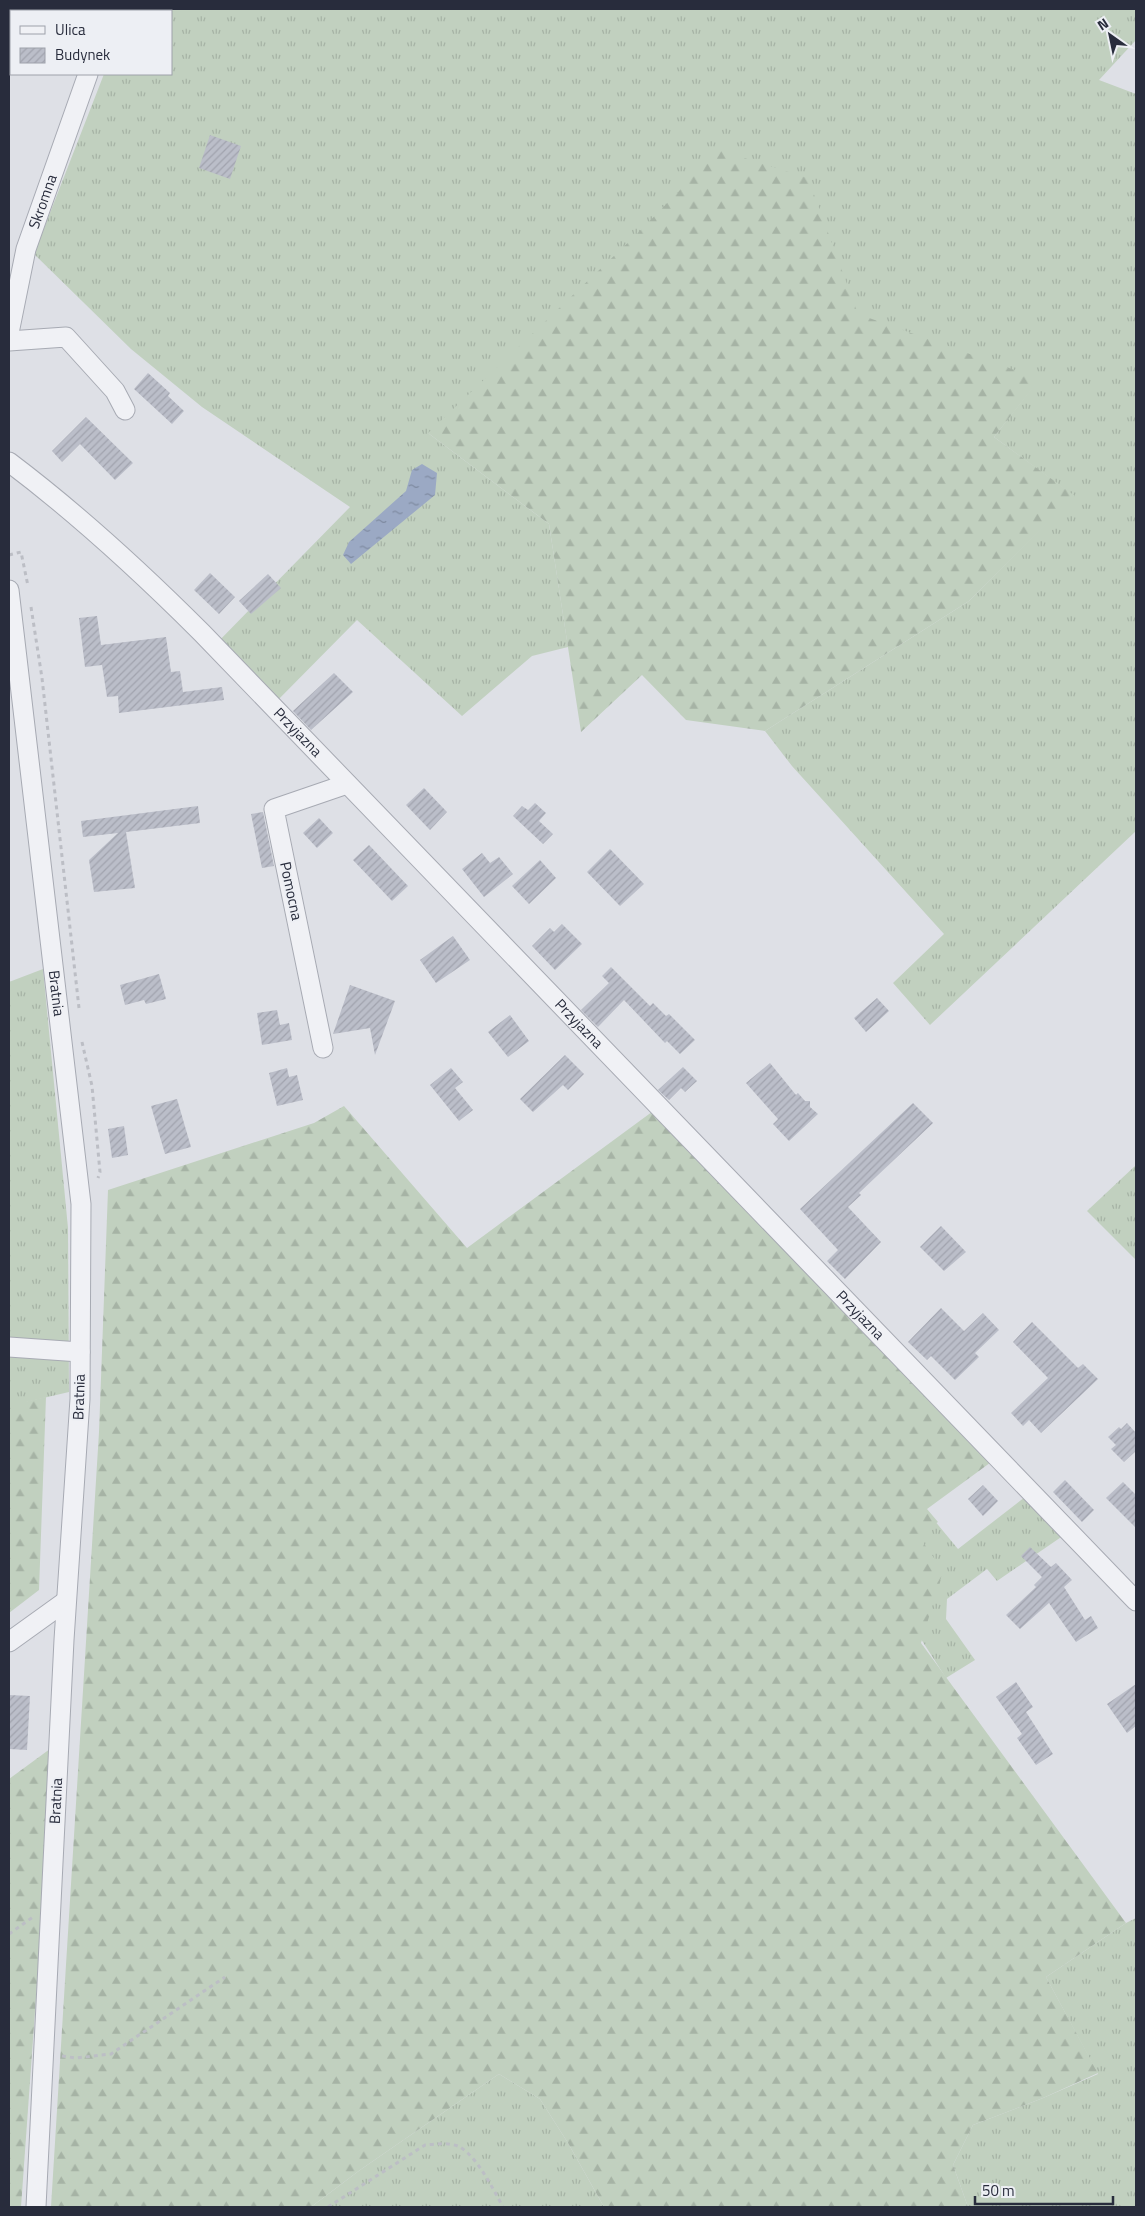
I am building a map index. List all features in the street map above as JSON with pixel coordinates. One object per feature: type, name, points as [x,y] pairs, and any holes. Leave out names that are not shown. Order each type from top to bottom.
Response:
[{"type":"street","name":"Skromna","points":[[9,333],[26,249],[88,75]]},
{"type":"street","points":[[9,341],[66,337],[115,391],[124,410]]},
{"type":"street","name":"Przyjazna","points":[[9,462],[46,490],[143,574],[1136,1601]]},
{"type":"street","name":"Bratnia","points":[[9,590],[81,1204],[80,1399],[66,1601],[36,2207]]},
{"type":"street","name":"Pomocna","points":[[323,1048],[274,808],[347,784]]},
{"type":"street","points":[[9,1348],[80,1352]]},
{"type":"street","points":[[9,1642],[66,1601]]},
{"type":"path","points":[[9,555],[21,552]]},
{"type":"path","points":[[9,1934],[50,1905]]},
{"type":"path","points":[[43,2054],[76,2058],[111,2054],[225,1977]]},
{"type":"path","points":[[328,2207],[425,2145],[441,2143],[458,2146],[468,2154],[488,2180],[503,2207]]},
{"type":"green space","points":[[1136,9],[1136,40],[1099,80],[1136,94],[1136,831],[930,1025],[893,983],[944,934],[792,766],[765,731],[969,601],[1074,496],[994,437],[1039,379],[428,433],[549,524],[568,647],[532,656],[462,716],[357,620],[272,706],[214,646],[350,507],[202,407],[131,349],[34,254],[104,75],[172,75],[172,10],[128,10]]},
{"type":"green space","points":[[719,150],[808,178],[858,314],[1040,379],[994,437],[1075,496],[969,601],[765,731],[686,720],[642,675],[581,732],[549,524],[428,433],[637,234]]},
{"type":"green space","points":[[43,969],[68,1228],[69,1392],[22,1403],[9,1400],[9,982]]},
{"type":"green space","points":[[344,1106],[467,1248],[660,1106],[998,1457],[927,1509],[938,1522],[918,1535],[943,1571],[921,1643],[1126,1923],[1046,1977],[1098,2073],[1043,2098],[973,2125],[953,2165],[968,2207],[604,2207],[568,2143],[540,2099],[499,2074],[360,2170],[311,2207],[51,2207],[99,1432],[108,1190],[314,1123]]},
{"type":"green space","points":[[1136,1165],[1136,1260],[1087,1211]]},
{"type":"green space","points":[[46,1397],[39,1590],[9,1613],[9,1398],[24,1402]]},
{"type":"green space","points":[[1034,1490],[1070,1531],[997,1581],[987,1569],[947,1599],[946,1619],[975,1660],[946,1678],[919,1636],[914,1533],[934,1520],[958,1549]]},
{"type":"green space","points":[[54,1746],[21,2207],[9,2207],[9,1779]]},
{"type":"green space","points":[[1136,1918],[1136,2207],[968,2207],[953,2165],[973,2125],[1098,2074],[1046,1977]]},
{"type":"green space","points":[[499,2074],[540,2099],[568,2143],[604,2207],[311,2207],[360,2170]]},
{"type":"water","points":[[422,464],[437,473],[435,495],[351,564],[343,555],[349,542],[406,491],[412,470]]},
{"type":"building","points":[[210,135],[241,146],[230,179],[199,168]]},
{"type":"building","points":[[148,373],[170,393],[168,396],[184,411],[172,424],[134,389]]},
{"type":"building","points":[[86,417],[133,463],[115,480],[80,444],[62,462],[52,451]]},
{"type":"building","points":[[210,573],[235,597],[219,614],[194,590]]},
{"type":"building","points":[[268,574],[281,588],[251,614],[239,601]]},
{"type":"building","points":[[97,616],[101,645],[166,637],[171,672],[180,671],[183,692],[222,687],[224,700],[119,713],[118,696],[107,697],[102,665],[85,667],[79,618]]},
{"type":"building","points":[[334,673],[353,692],[311,730],[293,711]]},
{"type":"building","points":[[424,788],[447,812],[430,830],[406,805]]},
{"type":"building","points":[[535,803],[546,813],[539,821],[553,834],[543,844],[513,816],[522,806],[528,810]]},
{"type":"building","points":[[198,806],[200,823],[126,832],[135,888],[94,892],[89,860],[118,833],[83,837],[81,821]]},
{"type":"building","points":[[263,812],[274,866],[262,868],[251,814]]},
{"type":"building","points":[[319,818],[333,833],[317,848],[303,833]]},
{"type":"building","points":[[369,845],[408,886],[392,901],[353,860]]},
{"type":"building","points":[[610,849],[644,884],[620,906],[587,872]]},
{"type":"building","points":[[482,853],[490,863],[499,857],[513,874],[484,897],[462,869]]},
{"type":"building","points":[[540,860],[556,878],[529,904],[512,886]]},
{"type":"building","points":[[562,924],[582,944],[555,970],[532,946],[550,928],[554,932]]},
{"type":"building","points":[[453,936],[470,960],[436,983],[420,960]]},
{"type":"building","points":[[611,967],[650,1006],[653,1003],[666,1016],[669,1014],[695,1040],[680,1054],[667,1041],[665,1043],[624,1000],[598,1027],[581,1010],[609,983],[602,976]]},
{"type":"building","points":[[159,974],[166,999],[146,1004],[144,1000],[125,1005],[120,985]]},
{"type":"building","points":[[350,985],[395,1001],[375,1055],[370,1028],[333,1034]]},
{"type":"building","points":[[877,998],[889,1011],[866,1032],[854,1018]]},
{"type":"building","points":[[277,1010],[280,1025],[289,1023],[292,1040],[262,1045],[257,1013]]},
{"type":"building","points":[[510,1015],[529,1041],[508,1057],[488,1032]]},
{"type":"building","points":[[565,1055],[584,1074],[568,1090],[563,1085],[533,1112],[520,1099]]},
{"type":"building","points":[[770,1063],[796,1095],[798,1093],[805,1101],[810,1101],[810,1107],[818,1114],[789,1141],[773,1124],[778,1119],[746,1083]]},
{"type":"building","points":[[683,1067],[697,1081],[685,1092],[681,1088],[669,1100],[658,1090]]},
{"type":"building","points":[[287,1068],[289,1077],[297,1075],[303,1100],[277,1106],[269,1073]]},
{"type":"building","points":[[451,1068],[463,1082],[455,1088],[473,1110],[459,1121],[430,1085]]},
{"type":"building","points":[[177,1099],[191,1147],[165,1154],[151,1106]]},
{"type":"building","points":[[913,1103],[933,1123],[859,1193],[861,1195],[848,1207],[881,1242],[845,1279],[827,1261],[838,1250],[800,1209]]},
{"type":"building","points":[[124,1126],[128,1155],[112,1158],[108,1129]]},
{"type":"building","points":[[941,1226],[966,1252],[944,1271],[920,1247]]},
{"type":"building","points":[[941,1308],[964,1331],[983,1313],[999,1330],[975,1353],[979,1357],[955,1380],[931,1356],[927,1360],[908,1342]]},
{"type":"building","points":[[1032,1322],[1078,1368],[1083,1364],[1098,1379],[1041,1433],[1029,1420],[1023,1426],[1011,1413],[1048,1378],[1013,1342]]},
{"type":"building","points":[[1127,1423],[1136,1433],[1136,1451],[1124,1462],[1111,1449],[1116,1445],[1108,1437],[1119,1427],[1121,1429]]},
{"type":"building","points":[[1065,1480],[1094,1510],[1082,1522],[1053,1492]]},
{"type":"building","points":[[1123,1482],[1136,1495],[1136,1528],[1106,1498]]},
{"type":"building","points":[[983,1485],[998,1501],[983,1516],[968,1499]]},
{"type":"building","points":[[1030,1547],[1051,1567],[1056,1563],[1072,1580],[1064,1587],[1085,1620],[1091,1616],[1098,1628],[1076,1642],[1049,1603],[1020,1629],[1006,1615],[1036,1587],[1034,1585],[1042,1577],[1021,1556]]},
{"type":"building","points":[[1016,1682],[1033,1707],[1026,1712],[1053,1754],[1036,1765],[1017,1738],[1022,1734],[996,1697]]},
{"type":"building","points":[[1136,1684],[1136,1726],[1127,1733],[1107,1704]]},
{"type":"building","points":[[9,1695],[30,1696],[27,1750],[9,1749]]}]
